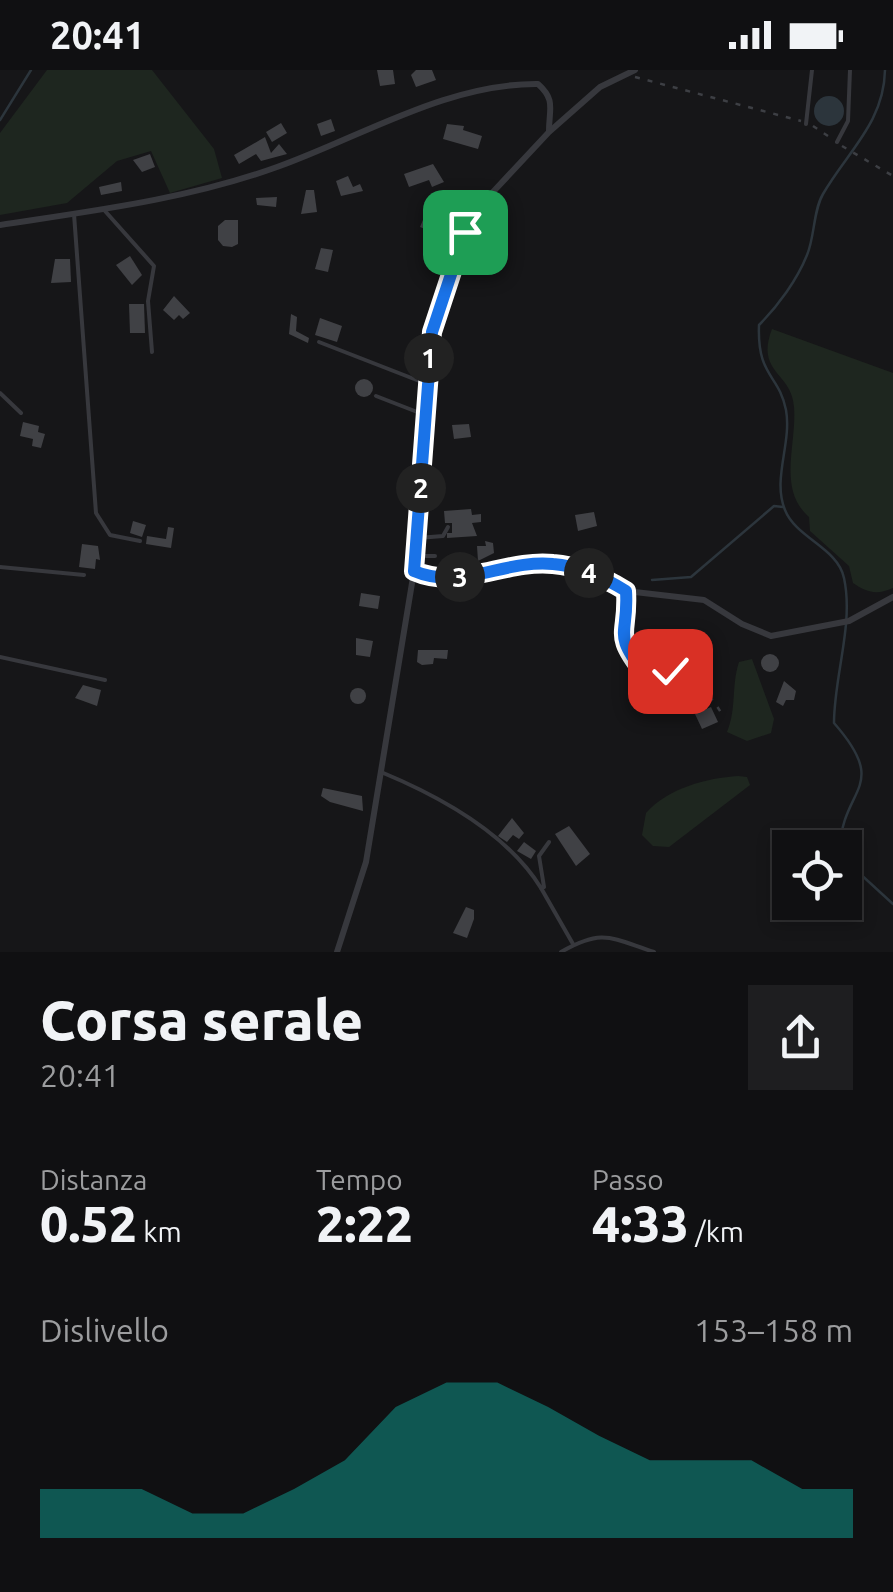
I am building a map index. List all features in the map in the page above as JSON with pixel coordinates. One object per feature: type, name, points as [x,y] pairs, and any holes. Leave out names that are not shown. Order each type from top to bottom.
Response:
[{"type":"street","points":[[338,952],[366,862],[414,571],[432,332],[465,232],[492,193],[549,132],[600,87],[632,72]]},
{"type":"street","points":[[0,225],[105,211],[274,169],[423,109],[506,84],[538,84],[548,93],[553,103],[549,132]]},
{"type":"street","points":[[414,571],[444,579],[552,563],[608,580],[626,591],[704,600],[742,624],[771,636],[849,621],[893,597]]},
{"type":"lane","points":[[806,124],[812,70]]},
{"type":"lane","points":[[836,142],[848,121],[850,70]]},
{"type":"lane","points":[[105,211],[154,266],[148,300],[152,352]]},
{"type":"lane","points":[[74,214],[96,513],[110,535],[140,540]]},
{"type":"lane","points":[[319,342],[427,384]]},
{"type":"lane","points":[[0,394],[21,413]]},
{"type":"lane","points":[[376,396],[425,415]]},
{"type":"lane","points":[[418,538],[443,536],[448,527]]},
{"type":"lane","points":[[416,556],[435,556]]},
{"type":"lane","points":[[0,567],[84,575]]},
{"type":"lane","points":[[0,657],[106,680]]},
{"type":"lane","points":[[381,772],[439,801],[508,847],[540,888],[574,945]]},
{"type":"lane","points":[[540,888],[544,887],[539,856],[550,842]]},
{"type":"lane","points":[[561,952],[589,937],[609,936],[654,952]]},
{"type":"path","points":[[632,72],[649,83],[806,124],[893,176]]},
{"type":"path","points":[[626,591],[628,612],[620,633],[625,648],[645,674],[670,671],[686,678],[719,707],[723,717]]},
{"type":"shaded area","points":[[47,70],[152,70],[214,149],[222,178],[170,193],[151,151],[117,161],[67,203],[0,215],[0,133]]},
{"type":"shaded area","points":[[829,96],[840,100],[844,111],[840,122],[829,126],[818,122],[814,111],[818,100]]},
{"type":"shaded area","points":[[772,329],[893,373],[893,588],[873,592],[853,583],[849,566],[810,531],[809,517],[799,506],[791,480],[794,407],[792,395],[768,355]]},
{"type":"shaded area","points":[[752,659],[774,719],[771,733],[747,741],[727,732],[739,662]]},
{"type":"shaded area","points":[[747,777],[750,785],[669,847],[653,846],[642,835],[646,813],[665,797],[701,782]]},
{"type":"building","points":[[377,70],[393,70],[395,84],[380,86]]},
{"type":"building","points":[[416,70],[432,70],[436,80],[416,87],[411,75]]},
{"type":"building","points":[[331,119],[335,131],[321,136],[317,124]]},
{"type":"building","points":[[281,123],[287,133],[272,142],[266,132]]},
{"type":"building","points":[[447,124],[464,126],[463,130],[482,136],[478,149],[443,139]]},
{"type":"building","points":[[265,137],[271,153],[279,144],[287,154],[261,161],[256,154],[239,164],[234,155]]},
{"type":"building","points":[[150,154],[155,167],[142,172],[133,160]]},
{"type":"building","points":[[433,164],[444,182],[432,187],[429,180],[409,187],[404,174]]},
{"type":"building","points":[[348,176],[353,187],[360,184],[363,191],[341,196],[336,181]]},
{"type":"building","points":[[121,182],[122,191],[101,195],[99,187]]},
{"type":"building","points":[[306,190],[314,190],[317,212],[301,214]]},
{"type":"building","points":[[277,197],[276,207],[257,205],[256,198]]},
{"type":"building","points":[[430,203],[445,210],[435,233],[420,227]]},
{"type":"building","points":[[225,220],[238,220],[238,244],[232,247],[223,246],[218,240],[218,226]]},
{"type":"building","points":[[321,248],[333,250],[328,272],[315,269]]},
{"type":"building","points":[[130,256],[142,275],[132,285],[116,265]]},
{"type":"building","points":[[55,259],[70,259],[71,282],[51,283]]},
{"type":"building","points":[[174,296],[190,313],[183,319],[179,315],[174,320],[163,310]]},
{"type":"building","points":[[129,304],[144,304],[145,333],[130,333]]},
{"type":"building","points":[[291,314],[297,317],[296,331],[309,338],[308,343],[289,334]]},
{"type":"building","points":[[320,318],[342,326],[337,342],[315,335]]},
{"type":"building","points":[[364,379],[373,388],[364,397],[355,388]]},
{"type":"building","points":[[23,422],[39,426],[38,432],[45,434],[41,448],[32,446],[33,439],[20,436]]},
{"type":"building","points":[[469,424],[471,437],[454,439],[452,425]]},
{"type":"building","points":[[471,509],[472,515],[481,514],[481,522],[472,523],[477,536],[447,538],[447,533],[452,533],[452,523],[445,523],[444,511]]},
{"type":"building","points":[[594,512],[597,526],[578,531],[575,515]]},
{"type":"building","points":[[133,521],[146,525],[142,537],[130,533]]},
{"type":"building","points":[[168,527],[174,528],[171,548],[146,544],[147,536],[166,539]]},
{"type":"building","points":[[485,541],[493,543],[494,553],[478,561],[477,546],[486,546]]},
{"type":"building","points":[[82,544],[98,546],[100,560],[96,559],[95,569],[79,567]]},
{"type":"building","points":[[361,593],[380,596],[378,609],[359,606]]},
{"type":"building","points":[[356,638],[373,641],[370,657],[356,655]]},
{"type":"building","points":[[633,639],[649,652],[664,640],[674,651],[655,671],[634,655],[629,647]]},
{"type":"building","points":[[418,650],[448,650],[447,659],[434,658],[433,664],[422,665],[417,662]]},
{"type":"building","points":[[770,654],[777,656],[777,670],[770,672],[763,670],[761,663],[763,656]]},
{"type":"building","points":[[784,681],[796,691],[794,700],[786,700],[783,706],[776,702]]},
{"type":"building","points":[[83,685],[101,690],[97,706],[75,698]]},
{"type":"building","points":[[358,688],[366,696],[358,704],[350,696]]},
{"type":"building","points":[[711,707],[718,722],[702,729],[695,714]]},
{"type":"building","points":[[323,788],[362,796],[363,811],[330,802],[321,796]]},
{"type":"building","points":[[512,818],[524,833],[519,839],[513,835],[507,842],[498,836]]},
{"type":"building","points":[[569,826],[590,854],[576,866],[555,834]]},
{"type":"building","points":[[524,842],[536,851],[531,859],[517,851]]},
{"type":"building","points":[[466,907],[474,910],[467,938],[453,933]]},
{"type":"waterway","points":[[0,120],[31,70]]},
{"type":"waterway","points":[[843,830],[861,775],[851,745],[834,723],[847,613],[844,578],[834,559],[798,528],[785,510],[781,473],[786,410],[761,355],[759,325],[803,264],[820,201],[871,121],[883,89],[885,70]]},
{"type":"waterway","points":[[652,580],[691,577],[774,506],[783,507]]},
{"type":"waterway","points":[[862,876],[893,904]]},
{"type":"route","points":[[465,232],[432,332],[414,571],[444,579],[552,563],[608,580],[626,591],[628,612],[620,633],[625,648],[645,674],[655,676],[670,671]]}]
